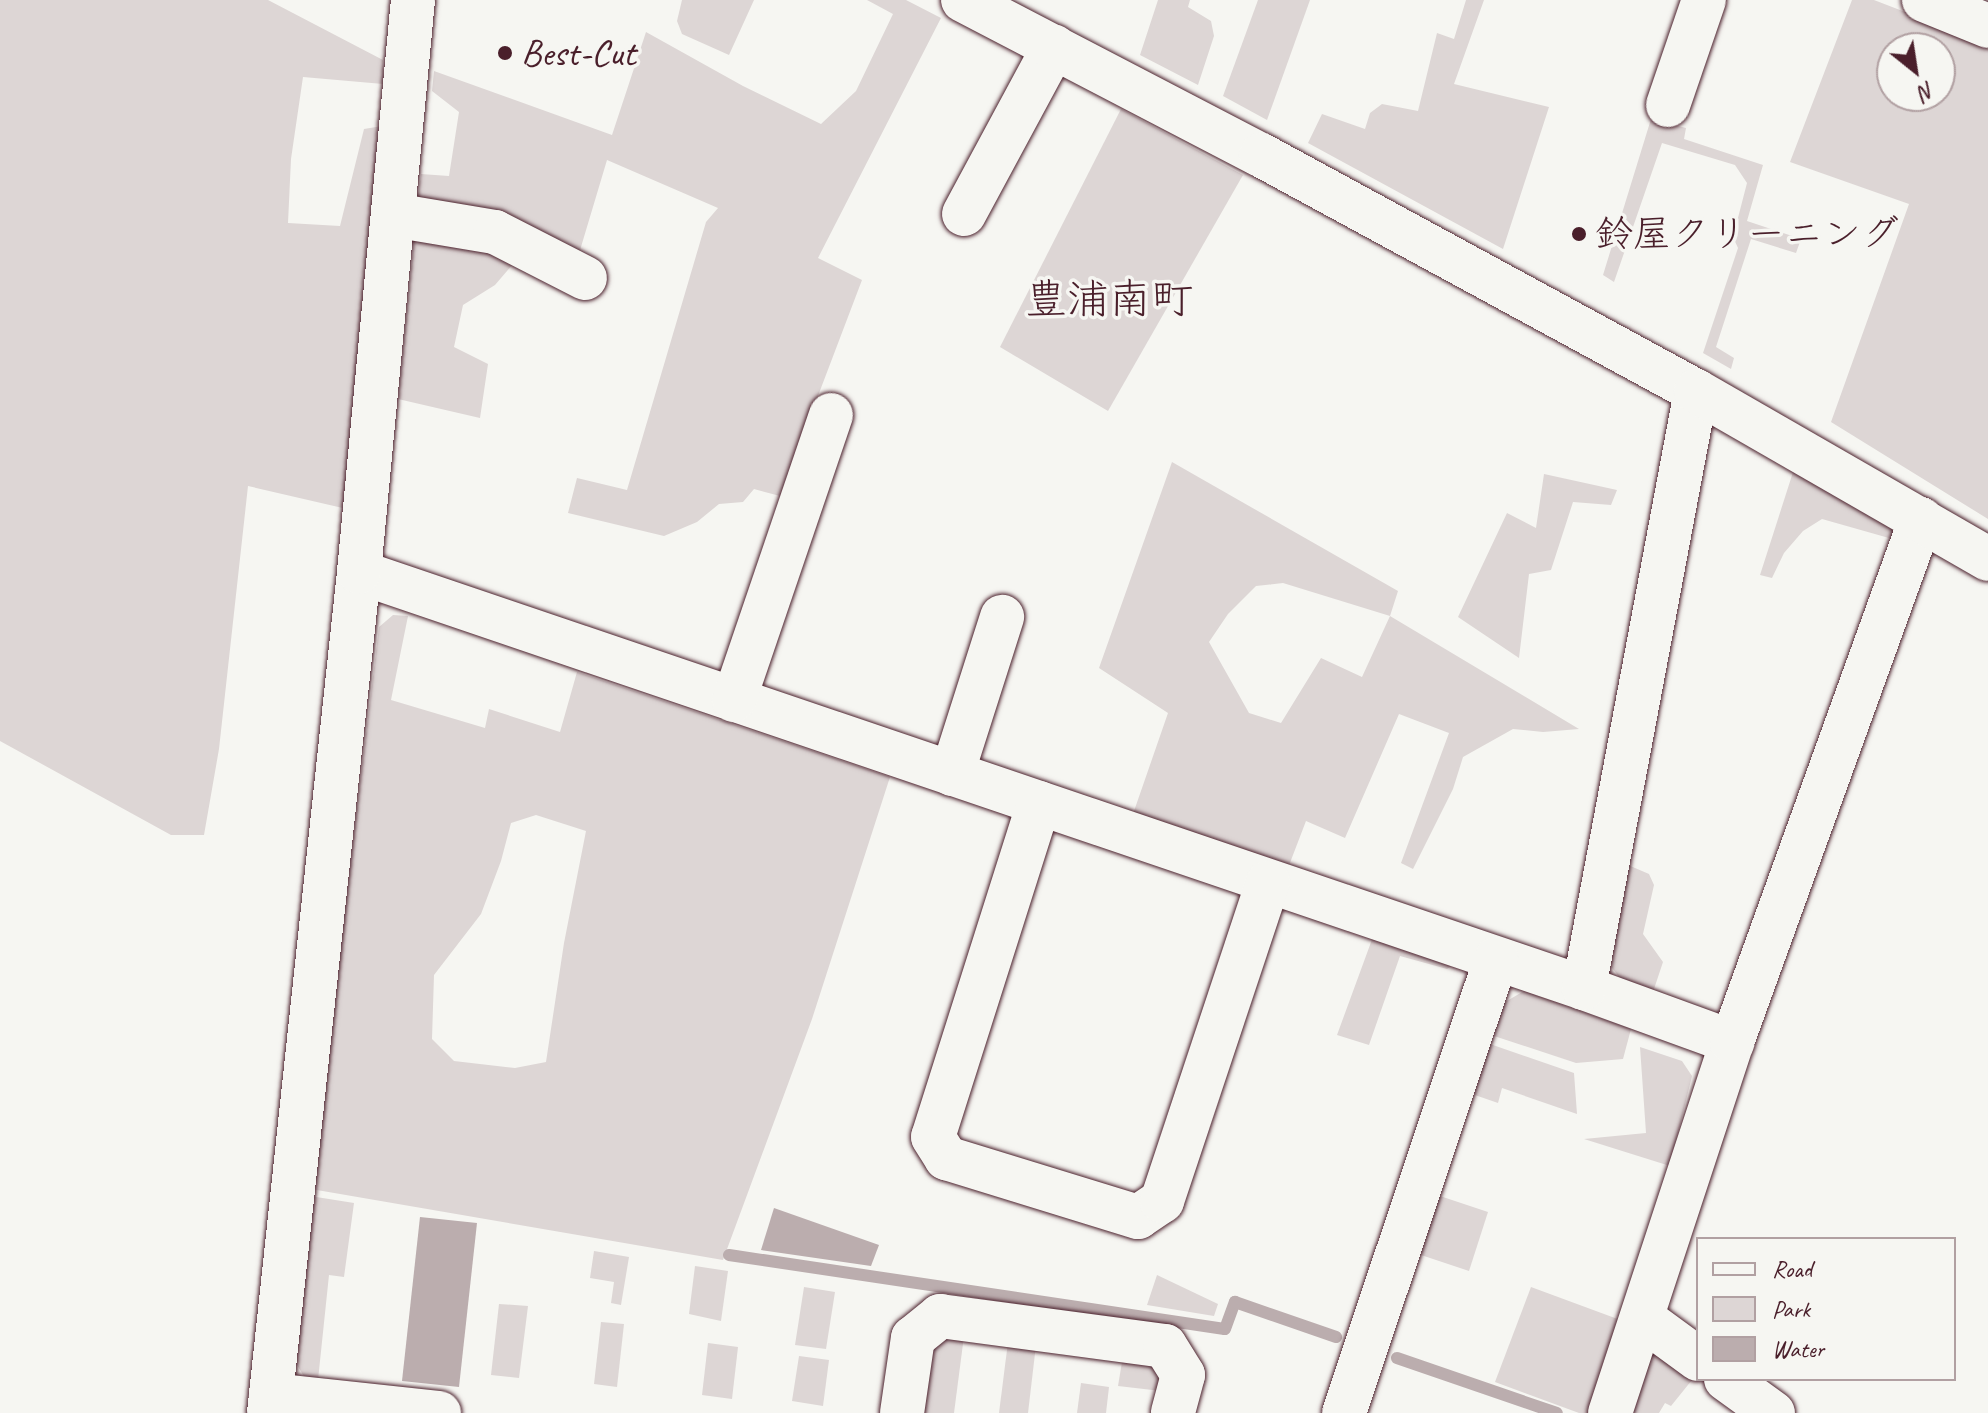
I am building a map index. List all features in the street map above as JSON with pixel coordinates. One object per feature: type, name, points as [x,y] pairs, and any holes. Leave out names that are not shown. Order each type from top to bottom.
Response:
[{"type":"street","points":[[413,0],[359,572],[270,1404],[439,1413]]},
{"type":"street","points":[[963,0],[1696,391],[1988,559]]},
{"type":"street","points":[[1668,105],[1704,0]]},
{"type":"street","points":[[1924,0],[1988,26]]},
{"type":"street","points":[[964,214],[1054,47]]},
{"type":"street","points":[[393,215],[495,232],[585,278]]},
{"type":"street","points":[[1584,988],[1696,391]]},
{"type":"street","points":[[734,700],[831,415]]},
{"type":"street","points":[[1610,1413],[1732,1042],[1921,519]]},
{"type":"street","points":[[359,572],[1584,988],[1732,1042]]},
{"type":"street","points":[[952,774],[1002,617]]},
{"type":"street","points":[[1039,803],[933,1137],[946,1158],[1138,1217],[1162,1201],[1268,882]]},
{"type":"street","points":[[1344,1413],[1496,959]]},
{"type":"street","points":[[902,1413],[913,1338],[940,1316],[1165,1346],[1183,1375],[1173,1413]]},
{"type":"street","points":[[1642,1318],[1696,1358]]},
{"type":"street","points":[[1729,1381],[1773,1413]]},
{"type":"green space","points":[[0,0],[268,0],[383,60],[383,84],[303,77],[291,159],[288,223],[340,226],[364,129],[382,126],[347,509],[248,486],[219,749],[204,835],[171,835],[0,741]]},
{"type":"green space","points":[[682,0],[754,0],[729,55],[682,34],[677,21]]},
{"type":"green space","points":[[867,0],[906,0],[941,18],[818,258],[862,280],[780,496],[754,489],[743,502],[719,504],[697,522],[664,536],[568,513],[577,478],[627,490],[706,222],[718,208],[607,160],[578,257],[418,197],[421,174],[449,176],[459,112],[432,91],[434,71],[612,135],[646,32],[743,86],[821,124],[856,91],[893,14]]},
{"type":"green space","points":[[1158,0],[1190,0],[1188,7],[1211,21],[1214,36],[1198,85],[1140,55]]},
{"type":"green space","points":[[1258,0],[1310,0],[1267,120],[1223,96]]},
{"type":"green space","points":[[1466,0],[1484,0],[1454,84],[1549,107],[1503,249],[1308,143],[1322,114],[1365,129],[1370,113],[1382,104],[1418,111],[1437,33],[1454,39]]},
{"type":"green space","points":[[1852,0],[1874,0],[1988,44],[1988,519],[1831,422],[1909,204],[1790,162]]},
{"type":"green space","points":[[1121,109],[1243,175],[1108,411],[1000,347]]},
{"type":"green space","points":[[1651,119],[1686,128],[1684,139],[1763,165],[1747,221],[1801,239],[1796,253],[1751,239],[1716,347],[1734,358],[1731,369],[1703,353],[1738,248],[1733,237],[1747,183],[1735,165],[1662,143],[1614,282],[1603,275]]},
{"type":"green space","points":[[415,232],[487,246],[513,264],[495,285],[463,305],[454,347],[488,364],[480,418],[398,399]]},
{"type":"green space","points":[[1172,462],[1398,591],[1390,616],[1579,729],[1543,732],[1513,729],[1463,757],[1453,789],[1413,869],[1401,863],[1449,733],[1399,714],[1345,838],[1306,821],[1288,868],[1133,814],[1168,713],[1099,668]],"holes":[[[1283,583],[1390,616],[1362,677],[1321,658],[1281,723],[1249,713],[1209,642],[1228,614],[1256,586]]]},
{"type":"green space","points":[[1794,469],[1897,531],[1896,540],[1822,519],[1803,531],[1784,553],[1772,578],[1760,575]]},
{"type":"green space","points":[[1544,474],[1617,490],[1611,505],[1573,502],[1551,570],[1529,574],[1519,658],[1458,617],[1507,513],[1536,528]]},
{"type":"green space","points":[[393,615],[408,616],[391,700],[485,728],[489,709],[560,732],[577,672],[890,777],[812,1019],[723,1260],[311,1189],[379,627]],"holes":[[[536,815],[586,831],[564,943],[546,1062],[515,1068],[454,1061],[432,1039],[434,975],[481,914],[501,861],[511,823]]]},
{"type":"green space","points":[[1621,862],[1649,874],[1654,885],[1643,934],[1663,962],[1653,992],[1623,982],[1606,960]]},
{"type":"green space","points":[[1374,934],[1454,964],[1447,969],[1400,956],[1369,1045],[1337,1035]]},
{"type":"green space","points":[[1524,991],[1631,1029],[1623,1059],[1576,1063],[1491,1035],[1500,1005]]},
{"type":"green space","points":[[1490,1044],[1574,1073],[1577,1114],[1502,1088],[1498,1103],[1472,1094]]},
{"type":"green space","points":[[1640,1047],[1682,1061],[1692,1076],[1670,1166],[1584,1139],[1646,1133]]},
{"type":"green space","points":[[1434,1194],[1488,1212],[1469,1271],[1415,1253]]},
{"type":"green space","points":[[310,1196],[354,1203],[344,1277],[329,1275],[318,1380],[305,1378],[294,1360]]},
{"type":"green space","points":[[594,1251],[629,1257],[621,1305],[611,1303],[614,1282],[590,1278]]},
{"type":"green space","points":[[695,1266],[728,1271],[721,1321],[689,1314]]},
{"type":"green space","points":[[1157,1275],[1218,1304],[1214,1316],[1147,1305]]},
{"type":"green space","points":[[804,1287],[835,1292],[826,1349],[795,1345]]},
{"type":"green space","points":[[1531,1287],[1623,1321],[1589,1413],[1579,1413],[1495,1382]]},
{"type":"green space","points":[[499,1304],[528,1306],[519,1378],[491,1375]]},
{"type":"green space","points":[[601,1322],[624,1324],[617,1387],[594,1384]]},
{"type":"green space","points":[[952,1334],[964,1336],[954,1413],[918,1413],[927,1350]]},
{"type":"green space","points":[[1008,1342],[1036,1345],[1028,1413],[999,1413]]},
{"type":"green space","points":[[708,1343],[738,1347],[732,1399],[702,1395]]},
{"type":"green space","points":[[1650,1347],[1696,1375],[1671,1406],[1665,1403],[1659,1413],[1624,1413]]},
{"type":"green space","points":[[799,1356],[829,1360],[823,1406],[792,1401]]},
{"type":"green space","points":[[1123,1356],[1152,1360],[1163,1379],[1161,1391],[1118,1386]]},
{"type":"green space","points":[[1081,1383],[1109,1387],[1106,1413],[1077,1413]]},
{"type":"water","points":[[774,1208],[879,1245],[871,1266],[761,1250]]},
{"type":"water","points":[[420,1217],[477,1223],[459,1387],[402,1381]]},
{"type":"waterway","points":[[729,1255],[1225,1329],[1235,1302],[1336,1337]]},
{"type":"waterway","points":[[1397,1358],[1557,1413]]},
{"type":"place","name":"Best-Cut","points":[[505,53]]},
{"type":"place","name":"鈴屋クリーニング","points":[[1579,234]]},
{"type":"district","name":"豊浦南町","points":[[1109,300]]}]
